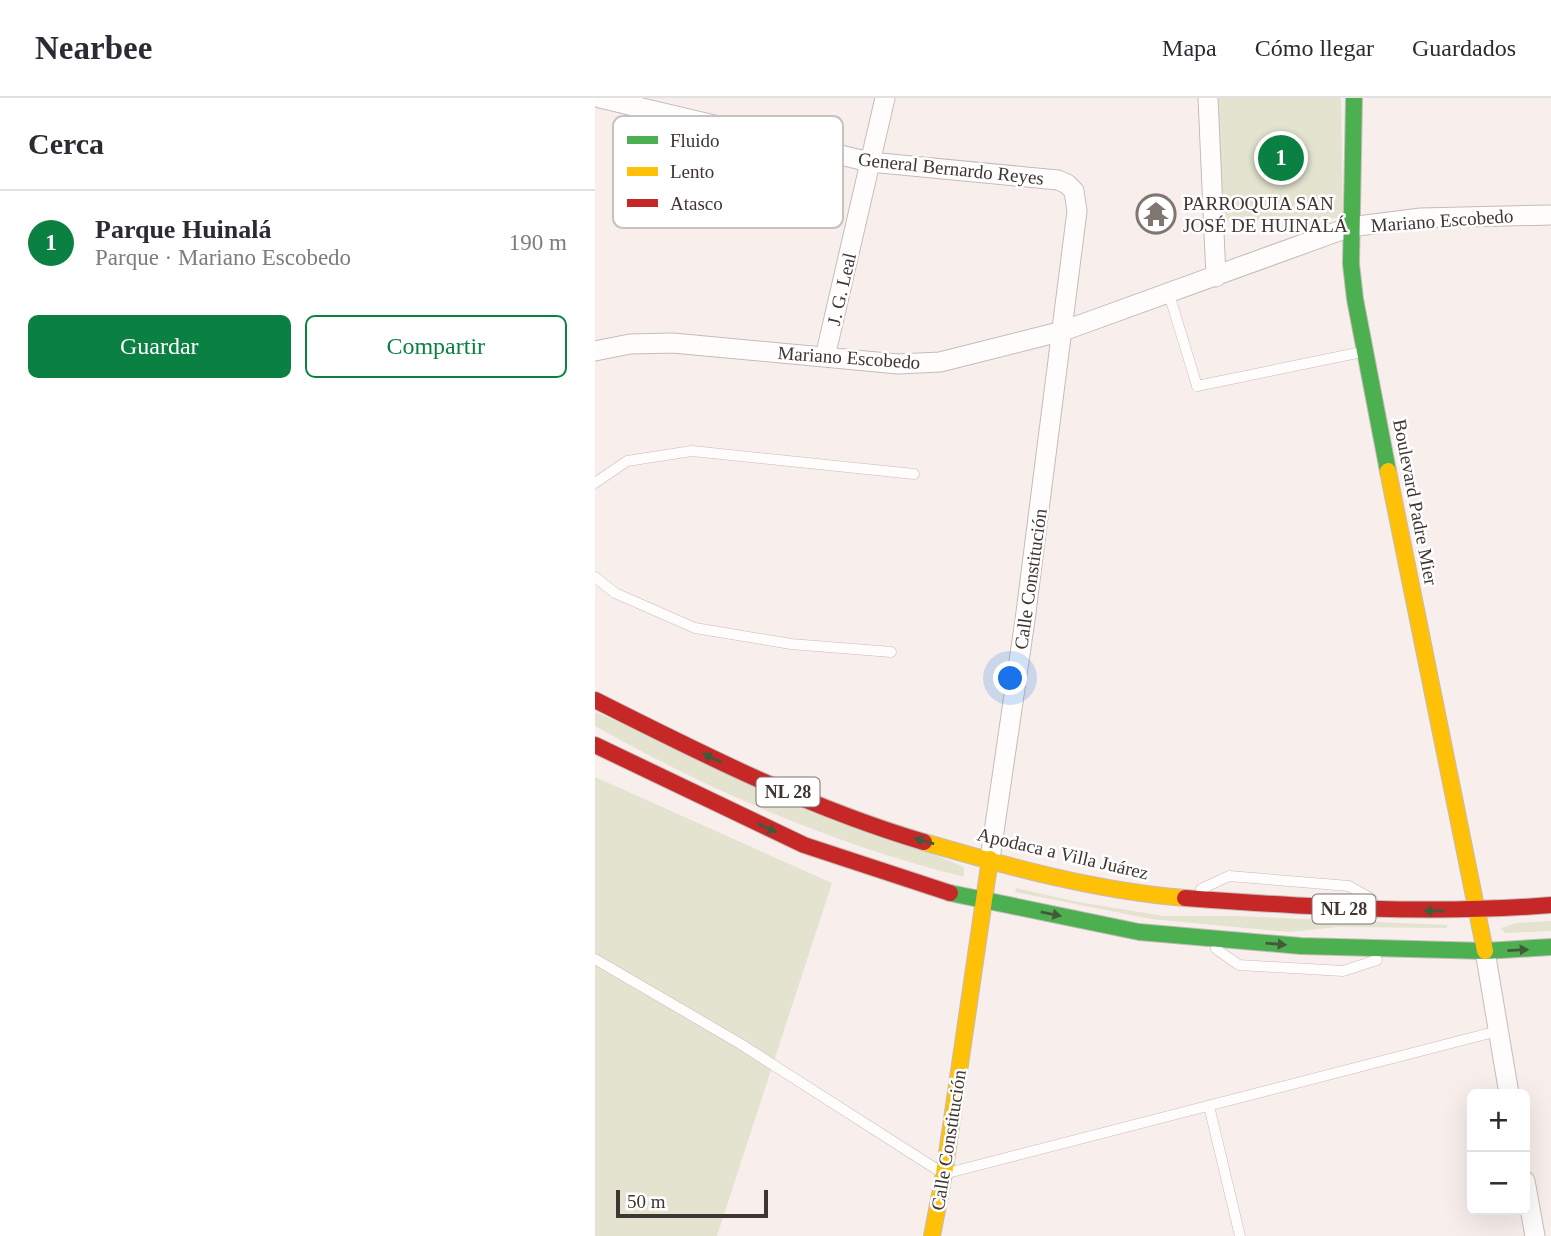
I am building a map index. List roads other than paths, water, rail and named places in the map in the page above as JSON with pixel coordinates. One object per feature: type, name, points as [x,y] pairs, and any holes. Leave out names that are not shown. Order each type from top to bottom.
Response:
[{"type":"main road","name":"Boulevard Padre Mier","points":[[1354,98],[1350,264],[1434,706],[1485,951]]},
{"type":"main road","name":"Apodaca a Villa Juárez","points":[[595,700],[819,806],[889,831],[990,859],[1138,893],[1339,909],[1477,911],[1551,905]]},
{"type":"main road","name":"NL 28","points":[[595,745],[804,845],[902,878],[984,901],[1139,932],[1301,946],[1485,951],[1551,947]]},
{"type":"main road","name":"Calle Constitución","points":[[932,1236],[944,1174],[990,859]]},
{"type":"street","name":"General Bernardo Reyes","points":[[600,98],[676,116]]},
{"type":"street","name":"J. G. Leal","points":[[825,357],[885,98]]},
{"type":"street","points":[[1208,98],[1216,277]]},
{"type":"street","name":"General Bernardo Reyes","points":[[843,156],[870,162],[1058,180],[1074,191],[1077,211]]},
{"type":"street","name":"Calle Constitución","points":[[990,859],[1025,620],[1077,211]]},
{"type":"street","name":"Mariano Escobedo","points":[[595,351],[630,344],[673,343],[898,364],[940,362],[1063,331],[1350,227],[1421,218],[1551,215]]},
{"type":"street","points":[[1485,951],[1508,1089]]},
{"type":"street","points":[[1530,1208],[1535,1236]]},
{"type":"lane","points":[[1169,294],[1198,386],[1366,351]]},
{"type":"lane","points":[[595,483],[627,461],[692,452],[914,474]]},
{"type":"lane","points":[[595,577],[615,593],[695,628],[791,644],[891,652]]},
{"type":"lane","points":[[1187,897],[1229,876],[1349,886],[1391,910]]},
{"type":"lane","points":[[1199,937],[1239,965],[1343,971],[1369,961],[1431,948]]},
{"type":"lane","points":[[595,959],[739,1043],[944,1174],[1498,1031]]},
{"type":"lane","points":[[1209,1106],[1240,1236]]},
{"type":"place","name":"Parque Huinalá","points":[[1281,158]]},
{"type":"place","name":"PARROQUIA SAN JOSÉ DE HUINALÁ","points":[[1156,214]]}]
